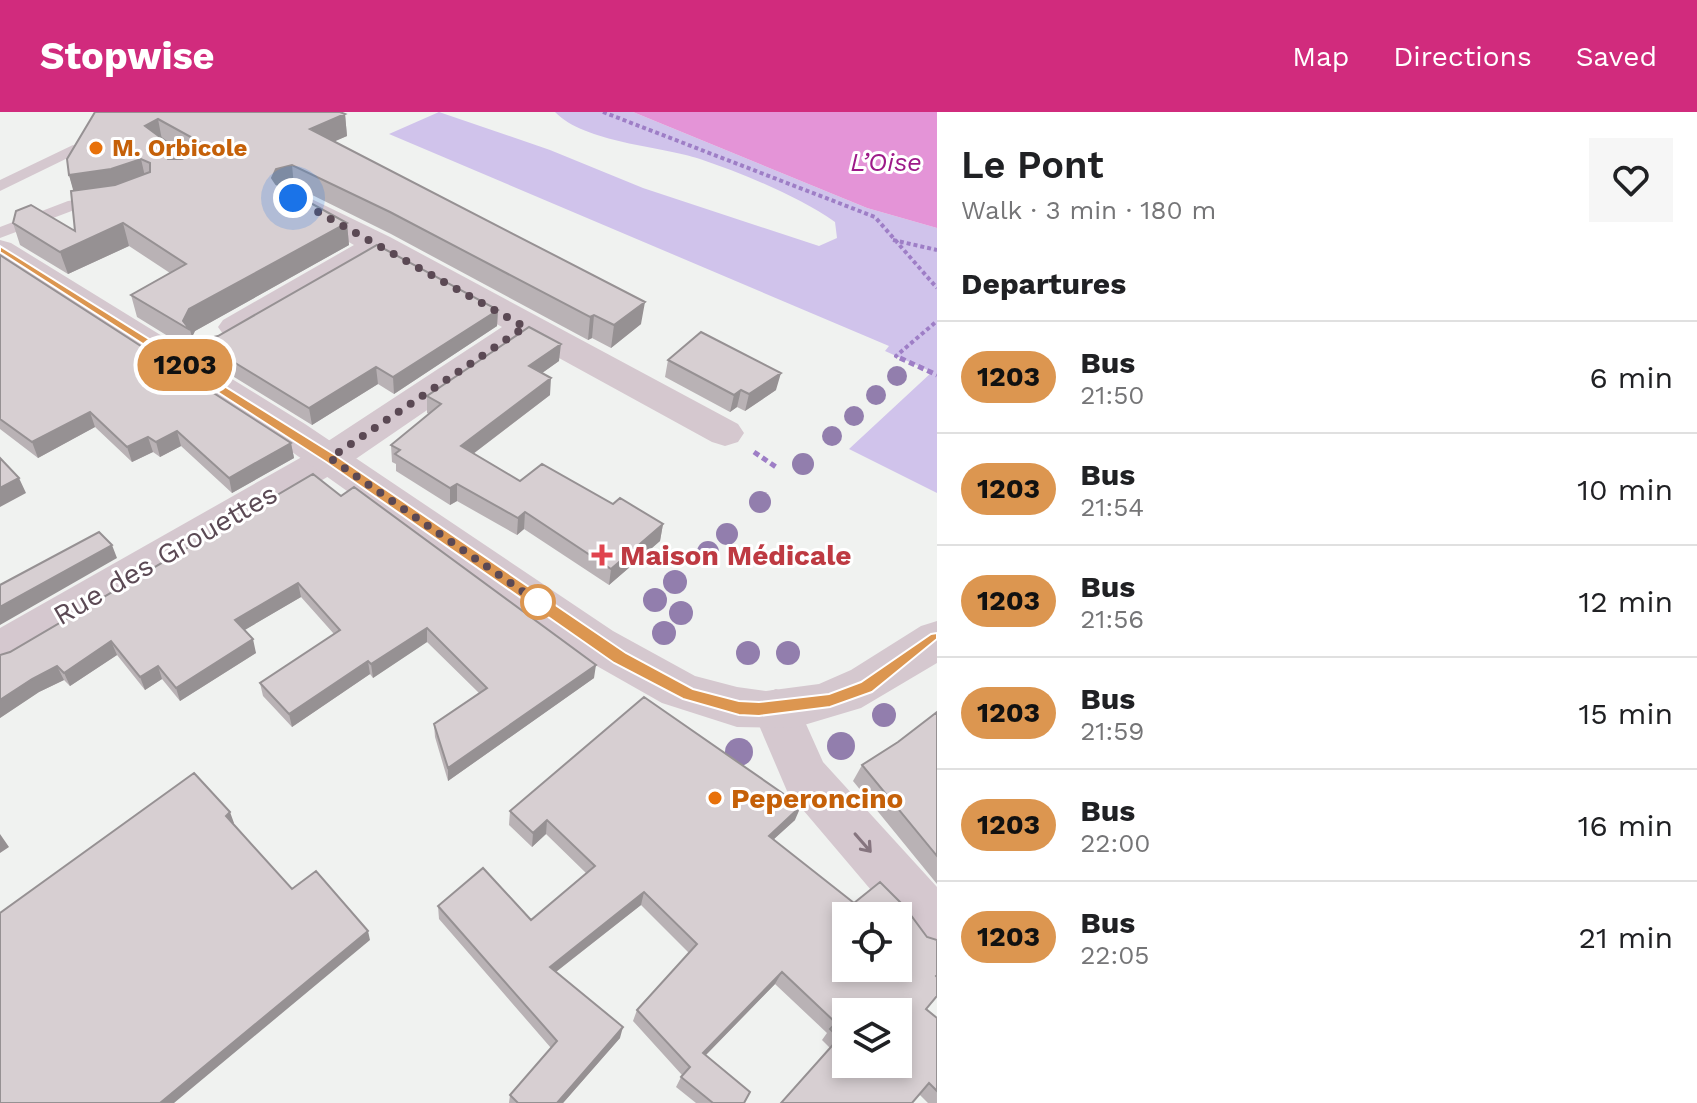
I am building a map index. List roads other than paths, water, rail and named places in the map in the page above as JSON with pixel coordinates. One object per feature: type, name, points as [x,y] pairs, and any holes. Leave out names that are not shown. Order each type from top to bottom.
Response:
[{"type":"street","points":[[293,198],[525,327],[725,433]]},
{"type":"street","points":[[208,342],[379,244]]},
{"type":"street","points":[[0,250],[330,458],[646,673],[689,694],[739,708],[776,709],[811,705],[866,687],[937,639]]},
{"type":"street","name":"Rue des Grouettes","points":[[0,650],[330,458],[525,327]]},
{"type":"street","points":[[776,709],[805,776],[937,927]]},
{"type":"lane","points":[[0,186],[73,150]]},
{"type":"lane","points":[[0,233],[74,205],[120,199]]},
{"type":"water","name":"L’Oise","points":[[633,112],[937,112],[937,228],[867,208]]},
{"type":"place","name":"M. Orbicole","points":[[96,148]]},
{"type":"place","name":"Maison Médicale","points":[[602,555]]},
{"type":"place","name":"Peperoncino","points":[[715,798]]}]
